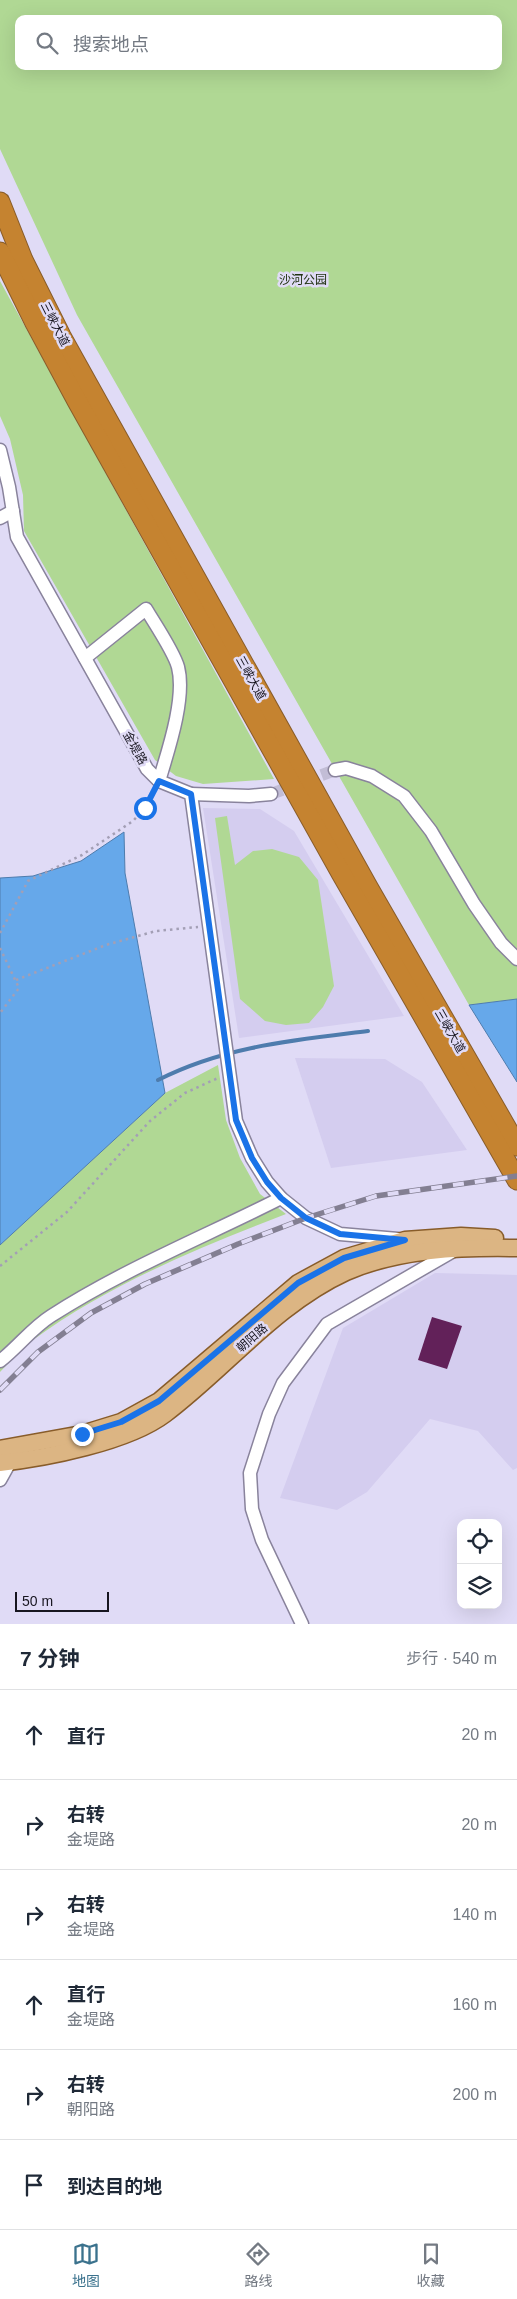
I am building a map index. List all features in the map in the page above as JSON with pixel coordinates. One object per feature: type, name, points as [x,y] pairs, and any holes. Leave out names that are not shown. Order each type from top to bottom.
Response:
[{"type":"highway","name":"三峡大道","points":[[0,202],[23,260],[61,336],[363,878],[517,1146]]},
{"type":"highway","name":"三峡大道","points":[[0,252],[35,323],[77,401],[341,873],[517,1180]]},
{"type":"main road","name":"朝阳路","points":[[3,1458],[121,1422],[159,1401],[298,1283],[344,1258],[405,1240],[461,1236],[517,1246]]},
{"type":"main road","name":"朝阳路","points":[[3,1458],[63,1452],[124,1436],[164,1415],[301,1298],[347,1272],[407,1254],[460,1248],[517,1246]]},
{"type":"street","name":"金堤路","points":[[0,450],[8,505],[17,537],[147,769],[159,781],[191,794]]},
{"type":"street","points":[[0,518],[8,505]]},
{"type":"street","points":[[85,658],[146,609],[178,665],[181,682],[173,732],[159,781]]},
{"type":"street","points":[[335,770],[346,768],[372,776],[404,796],[431,831],[474,904],[496,935],[517,959]]},
{"type":"street","points":[[271,794],[249,796],[191,794],[224,1046],[240,1128],[252,1158],[267,1182],[281,1198],[306,1218],[340,1234],[405,1240]]},
{"type":"street","points":[[0,1361],[49,1317],[88,1294],[175,1247],[281,1198]]},
{"type":"street","points":[[302,1624],[262,1540],[251,1502],[250,1473],[269,1414],[283,1383],[327,1324],[460,1248]]},
{"type":"street","points":[[0,1480],[3,1458]]},
{"type":"path","points":[[0,933],[28,881],[82,854],[133,821],[145,808],[159,781]]},
{"type":"path","points":[[16,980],[106,945],[156,931],[208,926]]},
{"type":"path","points":[[0,948],[20,988],[0,1013]]},
{"type":"path","points":[[0,1266],[67,1212],[150,1121],[185,1093],[228,1069]]},
{"type":"shaded area","points":[[203,808],[260,809],[294,831],[404,1016],[239,1038]]},
{"type":"shaded area","points":[[295,1058],[385,1059],[422,1082],[467,1150],[331,1168]]},
{"type":"shaded area","points":[[435,1273],[517,1275],[517,1468],[513,1470],[478,1431],[430,1419],[367,1492],[337,1510],[280,1498],[343,1328]]},
{"type":"green space","name":"沙河公园","points":[[0,0],[517,0],[517,999],[469,1005],[77,315],[0,149]]},
{"type":"green space","points":[[0,281],[274,779],[203,784],[176,776],[155,760],[24,531],[23,495],[10,439],[0,416]]},
{"type":"green space","points":[[227,816],[235,865],[253,851],[272,849],[299,857],[318,880],[334,986],[323,1007],[309,1023],[286,1025],[265,1021],[240,999],[215,818]]},
{"type":"green space","points":[[218,1065],[226,1120],[240,1158],[260,1194],[286,1214],[188,1254],[92,1301],[33,1340],[0,1372],[0,1245],[165,1093]]},
{"type":"water","points":[[124,832],[125,873],[165,1093],[0,1245],[0,878],[33,876],[81,861]]},
{"type":"water","points":[[517,999],[517,1082],[469,1005]]},
{"type":"building","points":[[432,1317],[462,1326],[447,1369],[418,1360]]},
{"type":"waterway","points":[[158,1080],[209,1059],[235,1052],[287,1041],[368,1031]]},
{"type":"tunnel","points":[[271,794],[335,770]]},
{"type":"railway","points":[[0,1390],[38,1352],[91,1313],[145,1284],[238,1244],[306,1218],[376,1196],[517,1176]]},
{"type":"route","points":[[82,1434],[121,1422],[159,1401],[298,1283],[344,1258],[405,1240],[340,1234],[306,1218],[276,1194],[252,1158],[236,1120],[224,1046],[191,794],[159,781],[145,808]]}]
